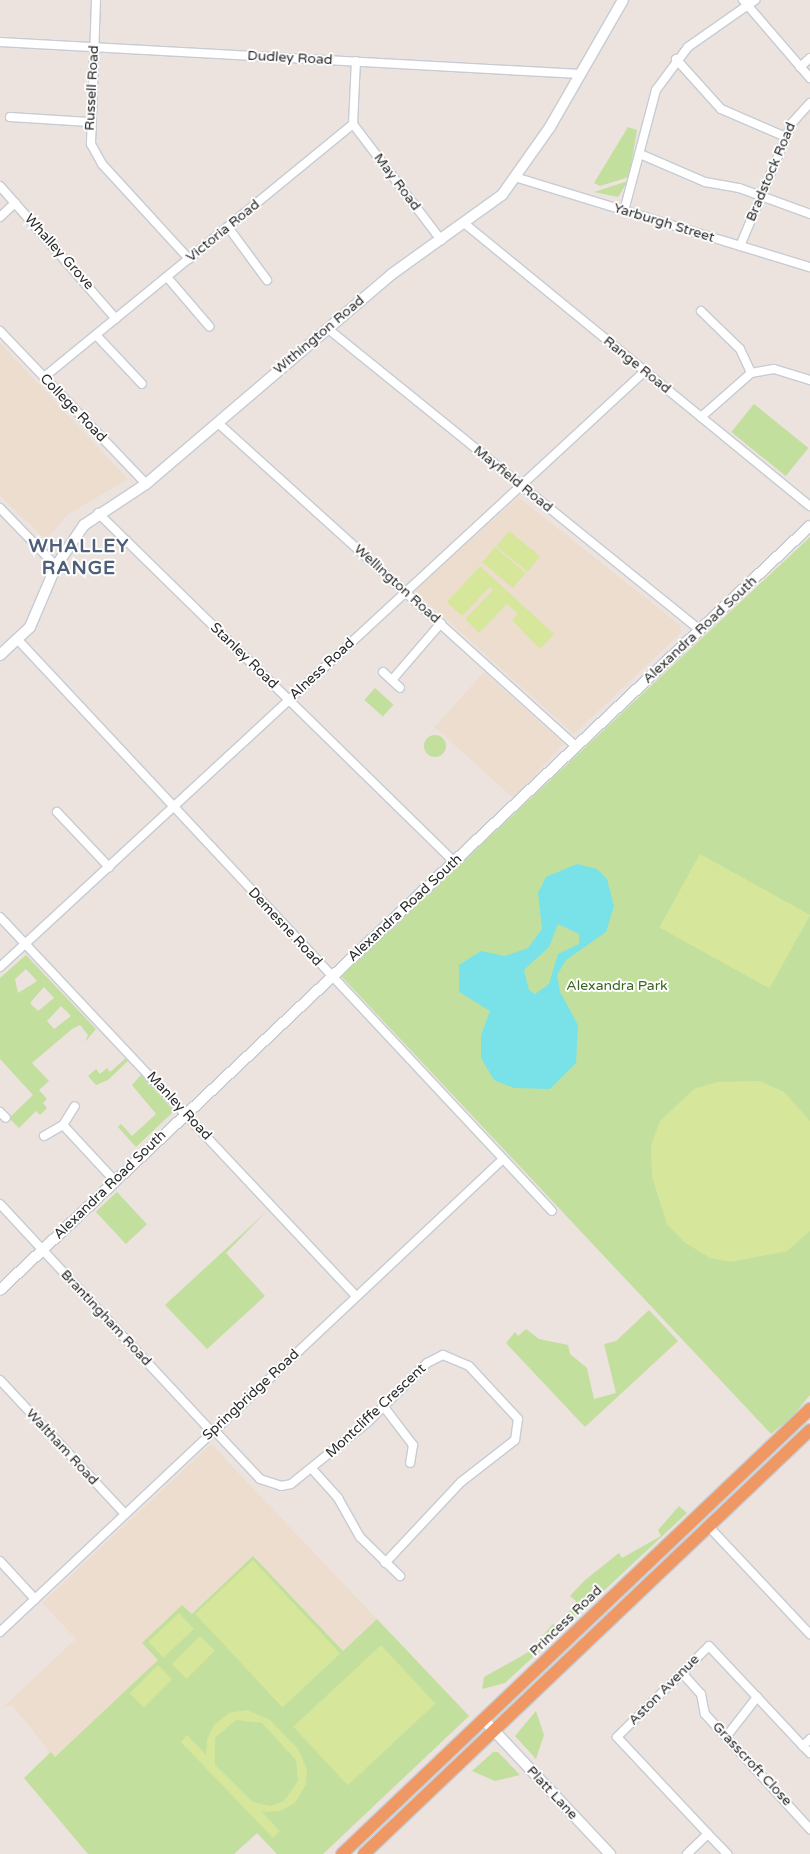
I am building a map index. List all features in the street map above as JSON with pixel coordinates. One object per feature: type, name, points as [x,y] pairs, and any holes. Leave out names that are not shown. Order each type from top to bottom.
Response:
[{"type":"highway","name":"Princess Road","points":[[342,1854],[810,1409]]},
{"type":"highway","points":[[364,1854],[710,1528],[810,1430]]},
{"type":"street","name":"Russell Road","points":[[96,0],[89,122],[91,144],[102,164],[189,259]]},
{"type":"street","name":"Withington Road","points":[[0,655],[19,641],[30,627],[56,566],[98,513],[146,484],[327,328],[464,223],[518,178],[623,0]]},
{"type":"street","points":[[624,211],[640,154],[648,107],[676,60],[700,36],[746,3],[755,0]]},
{"type":"street","points":[[746,3],[810,78]]},
{"type":"street","name":"Dudley Road","points":[[0,42],[580,74]]},
{"type":"street","points":[[800,67],[810,58]]},
{"type":"street","points":[[676,60],[721,110],[786,136]]},
{"type":"street","points":[[353,124],[356,61]]},
{"type":"street","name":"Bradstock Road","points":[[740,246],[796,115],[810,103]]},
{"type":"street","points":[[10,118],[89,122]]},
{"type":"street","name":"Victoria Road","points":[[44,378],[353,124]]},
{"type":"street","name":"May Road","points":[[353,124],[441,240]]},
{"type":"street","points":[[640,154],[705,182],[760,197],[810,214]]},
{"type":"street","name":"Yarburgh Street","points":[[518,178],[810,267]]},
{"type":"street","name":"Whalley Grove","points":[[0,186],[116,319]]},
{"type":"street","points":[[0,217],[15,202]]},
{"type":"street","name":"Range Road","points":[[464,223],[810,506]]},
{"type":"street","points":[[228,227],[267,280]]},
{"type":"street","points":[[167,277],[209,326]]},
{"type":"street","points":[[701,311],[740,349],[751,373]]},
{"type":"street","name":"Mayfield Road","points":[[327,328],[700,630]]},
{"type":"street","name":"College Road","points":[[0,331],[146,484]]},
{"type":"street","points":[[96,335],[142,384]]},
{"type":"street","points":[[701,417],[751,373],[774,369],[810,380]]},
{"type":"street","name":"Alness Road","points":[[0,967],[644,371]]},
{"type":"street","name":"Wellington Road","points":[[218,423],[576,747]]},
{"type":"street","points":[[0,508],[56,566]]},
{"type":"street","name":"Stanley Road","points":[[98,513],[454,862]]},
{"type":"street","name":"Alexandra Road South","points":[[0,1290],[810,526]]},
{"type":"street","points":[[392,680],[441,624]]},
{"type":"street","name":"Demesne Road","points":[[19,641],[173,808],[552,1211]]},
{"type":"street","points":[[383,672],[400,688]]},
{"type":"street","points":[[57,812],[108,867]]},
{"type":"street","name":"Manley Road","points":[[0,917],[27,942],[356,1296]]},
{"type":"street","points":[[44,1136],[63,1125],[76,1106]]},
{"type":"street","points":[[63,1125],[115,1181]]},
{"type":"street","name":"Springbridge Road","points":[[0,1632],[503,1159]]},
{"type":"street","name":"Brantingham Road","points":[[0,1204],[213,1431]]},
{"type":"street","name":"Montcliffe Crescent","points":[[213,1431],[250,1471],[270,1484],[291,1484],[313,1470],[384,1407],[427,1363],[444,1355],[454,1356],[511,1409],[518,1431],[508,1448],[460,1482],[384,1563]]},
{"type":"street","name":"Waltham Road","points":[[0,1380],[125,1514]]},
{"type":"street","points":[[384,1407],[413,1445],[410,1463]]},
{"type":"street","points":[[313,1470],[338,1498],[360,1537],[384,1563],[400,1576]]},
{"type":"street","points":[[710,1528],[810,1634]]},
{"type":"street","points":[[0,1561],[35,1599]]},
{"type":"street","name":"Aston Avenue","points":[[727,1854],[617,1737],[709,1646],[810,1753]]},
{"type":"street","name":"Grasscroft Close","points":[[682,1673],[701,1694],[705,1714],[810,1829]]},
{"type":"street","points":[[726,1736],[758,1697]]},
{"type":"street","name":"Platt Lane","points":[[485,1720],[610,1854]]},
{"type":"street","points":[[803,1746],[810,1739]]},
{"type":"street","points":[[687,1854],[708,1834]]},
{"type":"shaded area","points":[[0,343],[128,479],[67,515],[46,540],[0,496]]},
{"type":"shaded area","points":[[518,497],[680,625],[681,633],[574,734],[415,591]]},
{"type":"shaded area","points":[[484,672],[564,744],[514,799],[434,727]]},
{"type":"shaded area","points":[[211,1444],[469,1716],[323,1854],[277,1854],[257,1833],[234,1854],[88,1854],[24,1778],[50,1752],[12,1705],[3,1707],[76,1639],[42,1603]]},
{"type":"green space","points":[[628,127],[637,130],[629,177],[600,186],[594,183]]},
{"type":"green space","points":[[628,181],[618,197],[594,192]]},
{"type":"green space","points":[[754,404],[808,448],[786,476],[731,432]]},
{"type":"green space","points":[[509,531],[540,556],[527,572],[496,547]]},
{"type":"green space","name":"Alexandra Park","points":[[810,537],[810,1395],[792,1417],[771,1434],[341,976]]},
{"type":"green space","points":[[495,547],[526,573],[513,588],[482,562]]},
{"type":"green space","points":[[480,566],[554,634],[540,649],[512,620],[518,614],[499,596],[507,604],[479,633],[465,619],[493,590],[490,587],[462,616],[447,602]]},
{"type":"green space","points":[[375,688],[394,705],[383,717],[364,700]]},
{"type":"green space","points":[[435,735],[443,738],[446,746],[443,754],[435,757],[427,754],[424,746],[427,738]]},
{"type":"green space","points":[[700,854],[810,915],[769,989],[659,927]]},
{"type":"green space","points":[[26,955],[96,1029],[85,1042],[88,1035],[80,1025],[72,1029],[32,1063],[49,1081],[39,1090],[47,1099],[43,1103],[47,1108],[40,1115],[36,1111],[19,1128],[9,1118],[33,1095],[0,1059],[0,978]],"holes":[[[26,969],[37,981],[18,993],[15,979]],[[44,987],[54,998],[38,1011],[30,1003]],[[61,1006],[71,1016],[54,1029],[47,1021]]]},
{"type":"green space","points":[[126,1058],[128,1061],[108,1080],[96,1085],[88,1076],[96,1069],[100,1074],[107,1068],[110,1072]]},
{"type":"green space","points":[[141,1075],[174,1111],[136,1147],[118,1127],[121,1124],[132,1136],[156,1114],[132,1085]]},
{"type":"green space","points":[[760,1081],[784,1092],[810,1121],[810,1231],[787,1251],[731,1262],[710,1258],[684,1242],[667,1224],[652,1177],[651,1145],[660,1121],[694,1089],[717,1082]]},
{"type":"green space","points":[[117,1192],[147,1224],[126,1244],[96,1212]]},
{"type":"green space","points":[[267,1211],[226,1253],[265,1296],[207,1349],[165,1305]]},
{"type":"green space","points":[[649,1310],[678,1341],[585,1427],[506,1343],[515,1332],[518,1336],[526,1329],[539,1339],[568,1345],[570,1354],[587,1368],[594,1399],[616,1393],[604,1344],[616,1341]]},
{"type":"green space","points":[[679,1506],[687,1513],[505,1683],[482,1689],[484,1677],[527,1653],[553,1624],[559,1627],[576,1601],[570,1596],[585,1580],[619,1553],[622,1558],[661,1536],[658,1530]]},
{"type":"green space","points":[[253,1556],[343,1651],[377,1619],[469,1716],[323,1854],[277,1854],[257,1833],[234,1854],[88,1854],[24,1778],[51,1752],[55,1757],[158,1660],[142,1643],[182,1605],[192,1614]]},
{"type":"green space","points":[[253,1560],[340,1654],[283,1707],[195,1614]]},
{"type":"green space","points":[[179,1613],[194,1629],[163,1658],[148,1642]]},
{"type":"green space","points":[[200,1636],[215,1651],[187,1679],[172,1664]]},
{"type":"green space","points":[[381,1645],[436,1704],[348,1785],[293,1727]]},
{"type":"green space","points":[[158,1665],[172,1679],[144,1707],[130,1693]]},
{"type":"green space","points":[[247,1710],[270,1720],[298,1749],[307,1769],[306,1784],[295,1803],[280,1811],[262,1812],[280,1831],[273,1838],[181,1742],[187,1735],[206,1755],[207,1739],[214,1725],[229,1713]],"holes":[[[236,1720],[262,1723],[296,1760],[298,1781],[284,1801],[270,1806],[253,1802],[215,1765],[215,1738]]]},
{"type":"green space","points":[[536,1711],[544,1735],[536,1759],[515,1736]]},
{"type":"green space","points":[[493,1752],[498,1752],[520,1775],[495,1781],[472,1771]]},
{"type":"water","points":[[577,864],[597,869],[607,879],[614,906],[606,932],[566,960],[557,975],[560,992],[578,1025],[576,1063],[550,1089],[514,1088],[494,1080],[481,1058],[481,1035],[490,1011],[459,992],[459,965],[481,951],[505,956],[528,948],[542,929],[538,893],[546,877]],"holes":[[[558,924],[579,934],[579,944],[558,954],[549,984],[535,994],[529,990],[524,970],[549,947]]]},
{"type":"district","name":"WHALLEY RANGE","points":[[79,558]]}]
